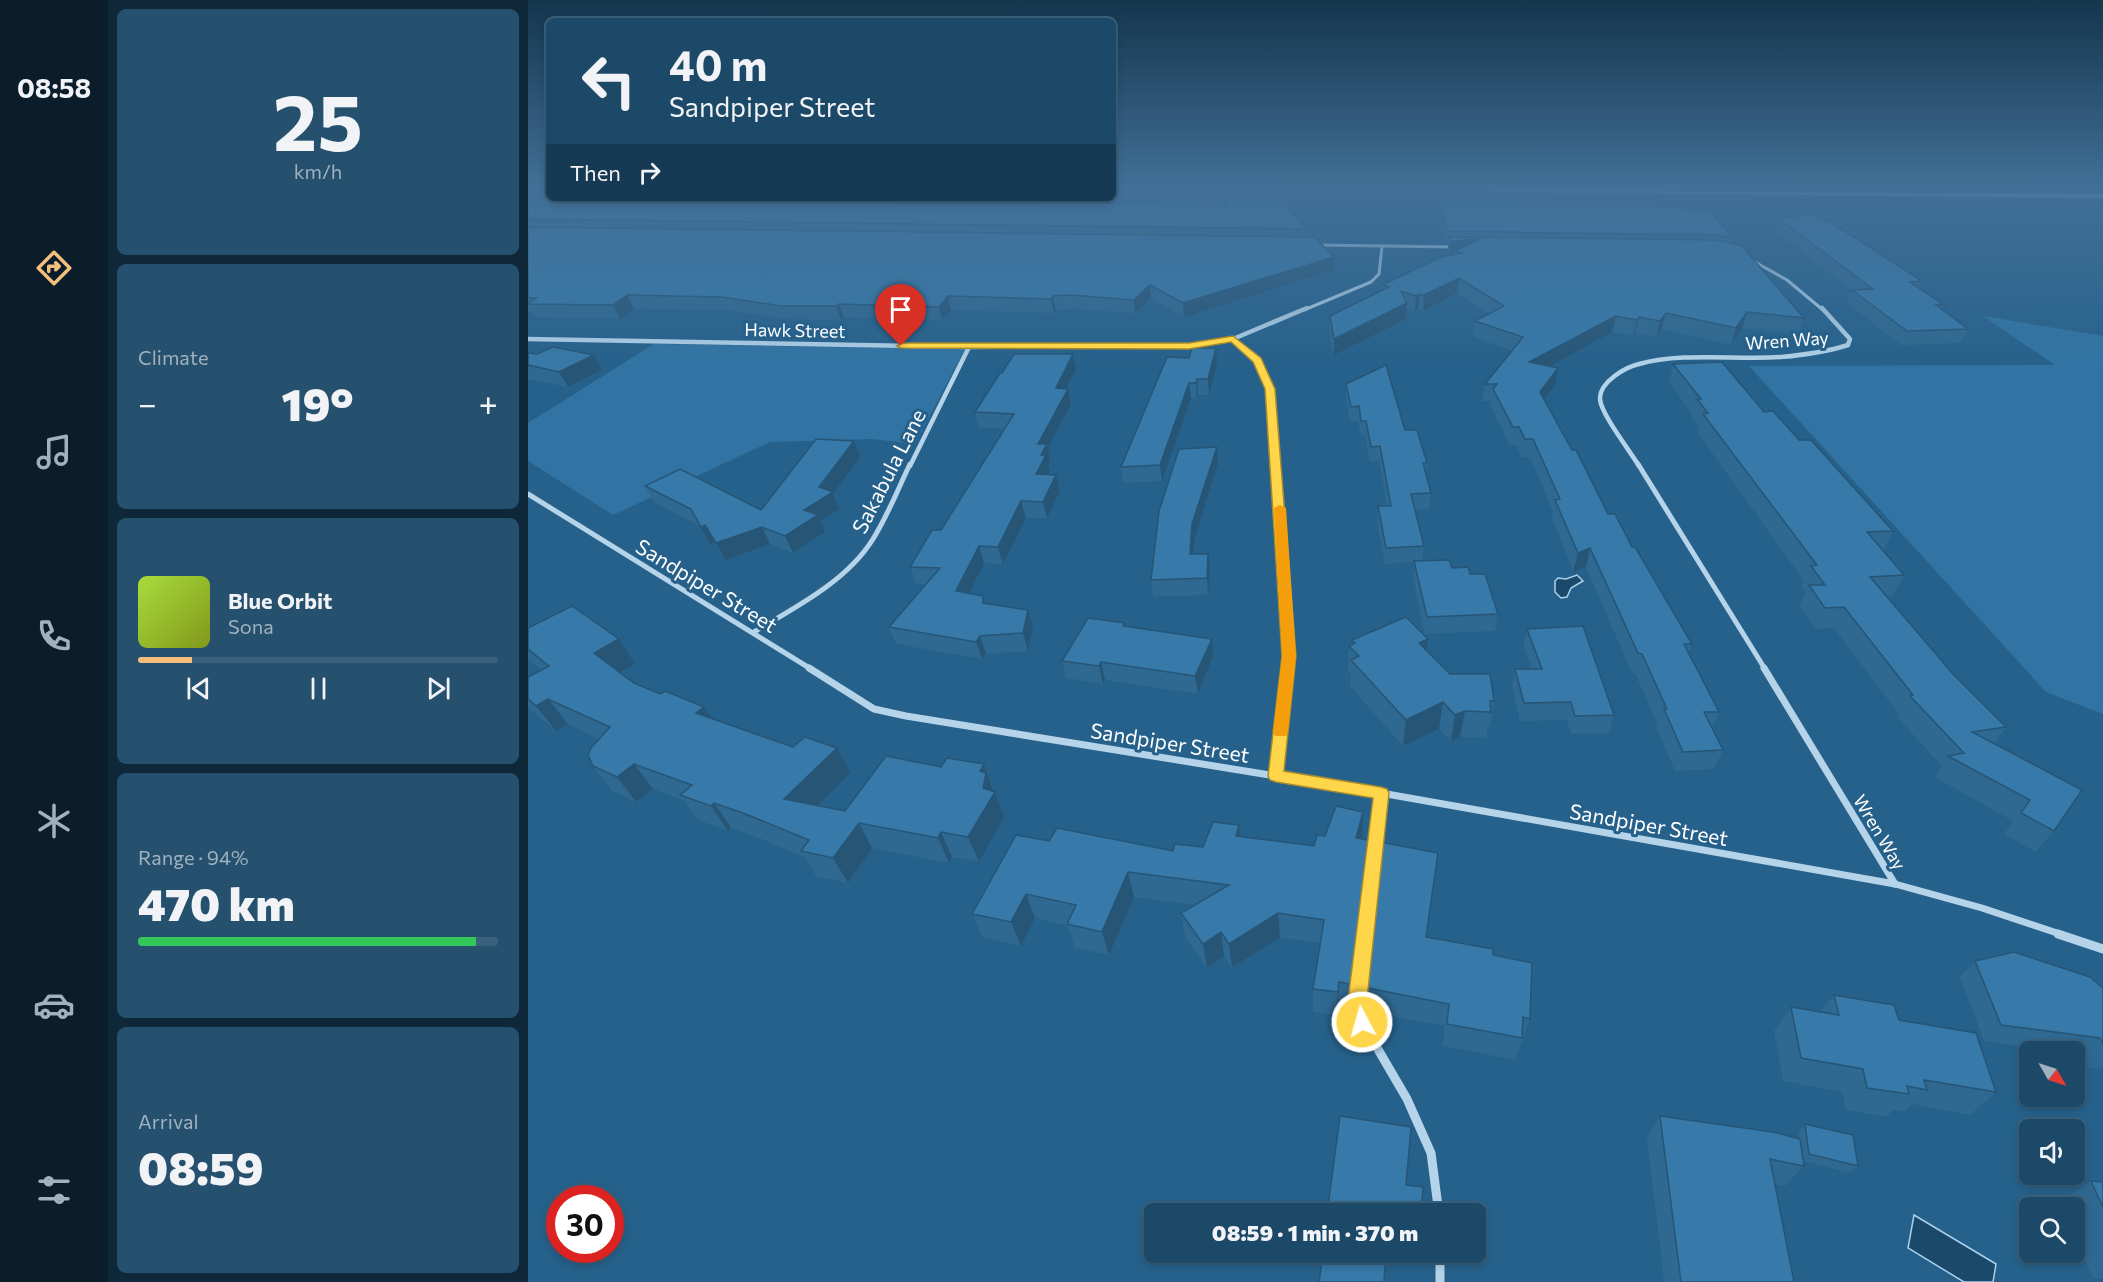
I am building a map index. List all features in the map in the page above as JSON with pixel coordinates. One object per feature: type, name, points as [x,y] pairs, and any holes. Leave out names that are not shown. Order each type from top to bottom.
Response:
[{"type":"street","name":"Hawk Street","points":[[528,339],[969,347],[1189,346],[1233,339],[1371,282],[1379,274],[1382,250]]},
{"type":"street","name":"Wren Way","points":[[1741,255],[1764,264],[1818,308],[1850,339],[1848,345],[1838,350],[1813,354],[1678,359],[1638,364],[1611,379],[1602,390],[1600,399],[1611,423],[1682,532],[1895,884]]},
{"type":"street","points":[[1233,339],[1257,360],[1265,375],[1271,400],[1289,656],[1276,776]]},
{"type":"street","name":"Sakabula Lane","points":[[754,632],[827,586],[862,554],[873,538],[969,347]]},
{"type":"street","name":"Sandpiper Street","points":[[528,494],[754,632],[874,709],[950,724],[1381,793],[1895,884],[1982,908],[2103,950]]},
{"type":"street","points":[[1381,793],[1357,1000],[1362,1022],[1407,1098],[1431,1153],[1438,1203]]},
{"type":"street","points":[[1440,1263],[1440,1282]]},
{"type":"shaded area","points":[[1983,316],[2103,336],[2103,714],[2046,692],[1749,366],[2055,365]]},
{"type":"shaded area","points":[[654,344],[965,349],[915,444],[872,439],[770,442],[613,515],[528,461],[528,423]]},
{"type":"shaded area","points":[[1577,575],[1583,581],[1571,588],[1567,597],[1561,598],[1555,592],[1555,581],[1558,578],[1566,579]]},
{"type":"shaded area","points":[[1914,1215],[1996,1264],[1993,1282],[1964,1282],[1908,1248]]},
{"type":"building","points":[[528,250],[1327,250],[1334,257],[1183,303],[1150,285],[1134,300],[1072,295],[1053,296],[1051,299],[948,296],[939,307],[839,304],[836,306],[781,306],[722,297],[627,295],[613,305],[528,304],[536,298],[528,298]]},
{"type":"building","points":[[1745,250],[1804,318],[1747,312],[1736,328],[1666,313],[1660,321],[1616,316],[1529,362],[1558,368],[1540,392],[1572,450],[1576,450],[1608,514],[1615,514],[1632,547],[1635,547],[1692,644],[1684,644],[1719,712],[1704,712],[1723,750],[1683,752],[1664,709],[1667,709],[1642,654],[1638,653],[1590,548],[1578,553],[1555,500],[1560,499],[1533,439],[1525,439],[1519,427],[1513,427],[1493,389],[1497,384],[1485,384],[1523,337],[1475,321],[1504,306],[1459,278],[1424,295],[1416,296],[1401,291],[1407,303],[1334,339],[1330,316],[1389,287],[1382,285],[1441,257],[1461,253],[1455,251]]},
{"type":"building","points":[[1820,250],[1874,250],[1922,281],[1910,282],[1944,305],[1936,305],[1968,329],[1907,331],[1852,290],[1873,289]]},
{"type":"building","points":[[553,347],[594,355],[559,372],[528,365],[528,353],[537,354]]},
{"type":"building","points":[[1192,348],[1216,348],[1208,379],[1197,379],[1196,383],[1189,383],[1160,465],[1121,467],[1167,357],[1189,358]]},
{"type":"building","points":[[1014,354],[1073,354],[1056,388],[1068,389],[1038,444],[1047,444],[1041,455],[1046,455],[1036,474],[1056,475],[1043,502],[1021,501],[998,547],[979,546],[956,591],[983,596],[983,603],[1028,610],[1023,633],[980,636],[976,642],[889,627],[940,568],[910,567],[932,530],[941,530],[1014,414],[975,412]]},
{"type":"building","points":[[1722,362],[1764,412],[1773,411],[1799,440],[1811,440],[1893,531],[1867,532],[1904,575],[1870,577],[1953,674],[2006,727],[1972,732],[2082,790],[2054,831],[2021,813],[2030,800],[1948,756],[1964,753],[1910,696],[1913,695],[1844,607],[1825,608],[1809,585],[1825,585],[1811,566],[1817,565],[1703,414],[1708,413],[1697,399],[1701,399],[1673,364]]},
{"type":"building","points":[[1386,365],[1405,430],[1417,430],[1427,463],[1423,463],[1431,493],[1411,494],[1424,546],[1386,548],[1378,506],[1391,506],[1380,446],[1371,447],[1366,421],[1361,421],[1359,406],[1351,407],[1346,384]]},
{"type":"building","points":[[816,439],[854,441],[819,487],[833,492],[804,510],[818,515],[785,536],[762,527],[716,543],[705,525],[701,527],[691,509],[645,486],[680,469],[761,510]]},
{"type":"building","points":[[1217,447],[1192,524],[1190,554],[1208,554],[1207,578],[1151,580],[1159,511],[1179,449]]},
{"type":"building","points":[[1449,560],[1452,568],[1468,567],[1470,574],[1485,574],[1498,614],[1427,617],[1414,561]]},
{"type":"building","points":[[572,606],[619,639],[594,653],[634,683],[660,694],[665,691],[704,707],[696,713],[793,747],[805,737],[837,748],[784,799],[845,811],[886,756],[941,767],[947,758],[984,764],[980,771],[986,773],[983,788],[995,792],[968,837],[941,832],[938,838],[859,823],[833,858],[801,851],[809,840],[743,813],[714,803],[711,806],[680,795],[692,785],[634,764],[617,777],[593,766],[588,755],[591,748],[610,727],[548,699],[536,706],[528,699],[528,677],[549,666],[528,649],[528,628]]},
{"type":"building","points":[[1406,617],[1428,639],[1419,643],[1450,674],[1490,674],[1494,701],[1490,701],[1491,712],[1465,711],[1455,715],[1443,702],[1406,720],[1351,660],[1359,656],[1349,646],[1355,643],[1352,640]]},
{"type":"building","points":[[1088,618],[1125,623],[1123,626],[1212,639],[1195,676],[1101,662],[1099,666],[1062,661]]},
{"type":"building","points":[[1583,626],[1614,715],[1575,716],[1571,702],[1524,703],[1515,669],[1542,669],[1527,629]]},
{"type":"building","points":[[1336,806],[1363,812],[1356,838],[1368,840],[1352,976],[1353,985],[1339,982],[1338,992],[1313,989],[1324,920],[1278,913],[1229,944],[1221,932],[1203,944],[1181,913],[1229,885],[1128,872],[1102,932],[1067,924],[1076,905],[1026,894],[1011,922],[972,914],[1016,835],[1049,841],[1057,828],[1173,851],[1175,844],[1203,847],[1213,822],[1239,825],[1236,836],[1314,846],[1317,835],[1325,836]]},
{"type":"building","points":[[1380,842],[1438,853],[1426,937],[1493,949],[1493,955],[1532,963],[1530,1019],[1523,1017],[1522,1038],[1447,1024],[1449,1004],[1368,988],[1365,977]]},
{"type":"building","points":[[2014,952],[2090,977],[2103,988],[2103,1044],[2100,1038],[2001,1025],[1975,961]]},
{"type":"building","points":[[1834,995],[1894,1005],[1899,1020],[1976,1033],[1996,1092],[1924,1080],[1927,1090],[1907,1086],[1909,1094],[1867,1088],[1863,1069],[1801,1058],[1791,1007],[1839,1015]]},
{"type":"building","points":[[1340,1116],[1411,1127],[1406,1185],[1423,1187],[1422,1203],[1328,1203]]},
{"type":"building","points":[[1660,1116],[1773,1132],[1800,1139],[1804,1166],[1770,1159],[1794,1282],[1681,1282]]},
{"type":"building","points":[[1805,1124],[1853,1135],[1858,1166],[1809,1154]]},
{"type":"building","points":[[2091,1181],[2103,1182],[2103,1207]]},
{"type":"building","points":[[1322,1263],[1385,1263],[1384,1282],[1319,1282]]},
{"type":"slow traffic","points":[[1280,508],[1289,656],[1281,732]]},
{"type":"route","points":[[901,346],[1052,348],[1189,346],[1233,339],[1244,346],[1257,360],[1270,389],[1284,553],[1289,656],[1276,776],[1381,793],[1357,1000],[1362,1022]]}]
